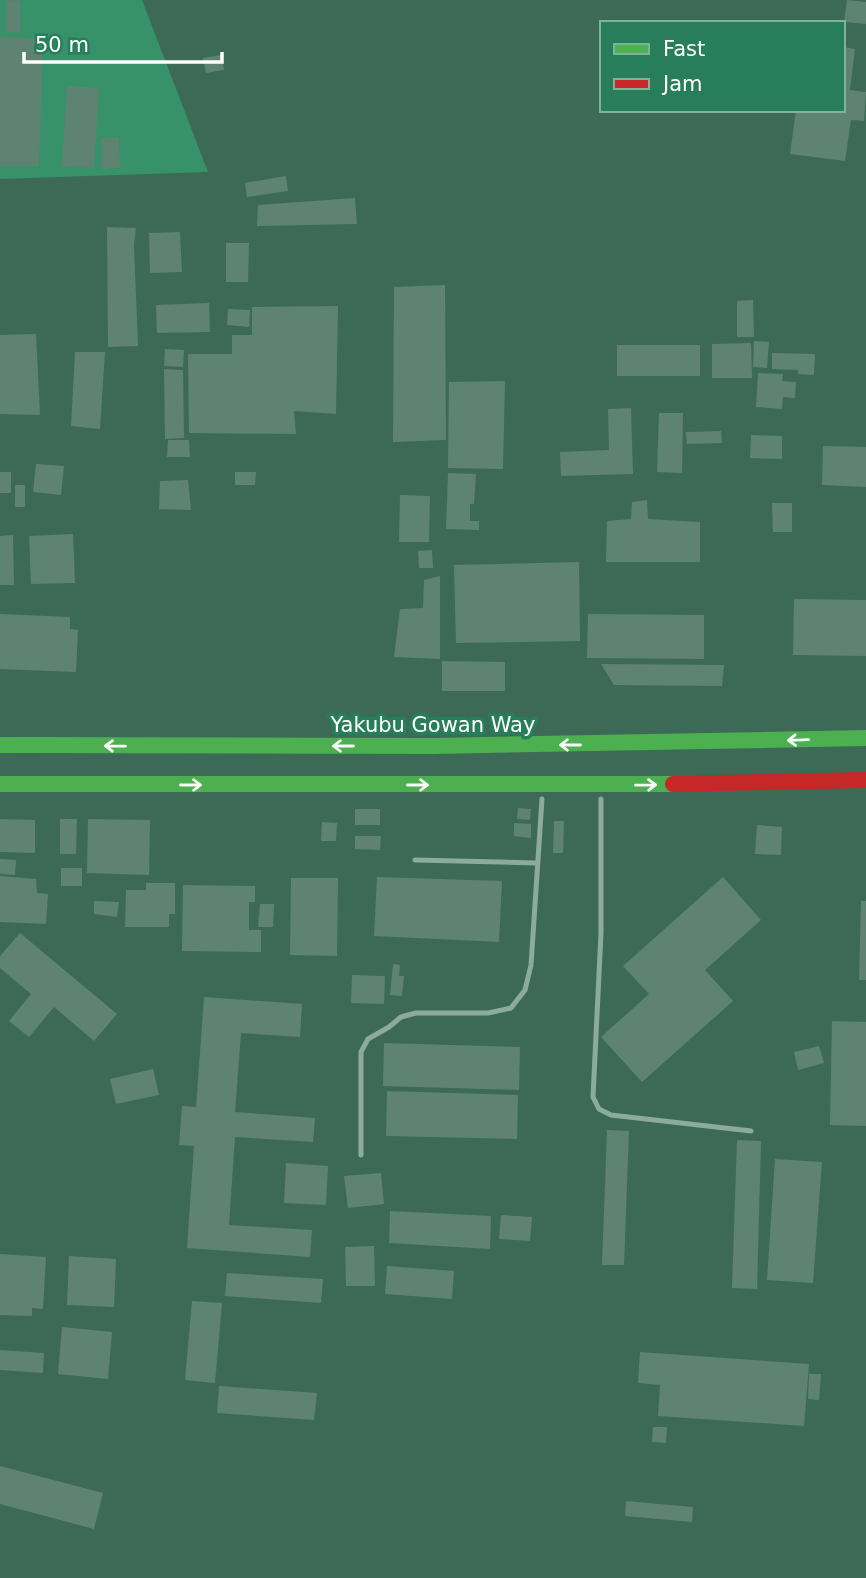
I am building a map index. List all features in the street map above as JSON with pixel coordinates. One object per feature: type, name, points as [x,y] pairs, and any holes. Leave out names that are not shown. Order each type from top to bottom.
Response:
[{"type":"street","name":"Yakubu Gowan Way","points":[[0,745],[592,745],[866,738]]},
{"type":"street","points":[[0,785],[543,786],[866,780]]},
{"type":"lane","points":[[601,785],[601,933],[593,1097],[599,1109],[611,1115],[751,1131]]},
{"type":"lane","points":[[361,1155],[361,1052],[368,1039],[401,1017],[416,1013],[488,1013],[511,1008],[525,990],[531,965],[543,786]]},
{"type":"lane","points":[[415,860],[537,863]]},
{"type":"green space","points":[[0,0],[142,0],[208,172],[0,179]]},
{"type":"building","points":[[6,0],[20,1],[20,33],[6,32]]},
{"type":"building","points":[[847,0],[866,2],[866,24],[844,21]]},
{"type":"building","points":[[0,37],[43,39],[39,166],[0,166]]},
{"type":"building","points":[[845,47],[855,49],[850,90],[866,92],[864,121],[851,120],[845,161],[790,154],[796,112],[845,112]]},
{"type":"building","points":[[222,55],[224,70],[206,73],[203,58]]},
{"type":"building","points":[[67,86],[99,88],[94,168],[62,166]]},
{"type":"building","points":[[101,138],[119,138],[120,168],[102,169]]},
{"type":"building","points":[[286,176],[288,191],[247,197],[245,183]]},
{"type":"building","points":[[355,198],[357,224],[257,226],[258,205]]},
{"type":"building","points":[[107,227],[136,228],[134,245],[138,346],[108,347]]},
{"type":"building","points":[[180,232],[182,272],[150,273],[149,233]]},
{"type":"building","points":[[226,243],[249,243],[248,282],[226,282]]},
{"type":"building","points":[[445,285],[446,440],[393,442],[394,287]]},
{"type":"building","points":[[753,300],[754,337],[737,337],[737,301]]},
{"type":"building","points":[[209,303],[210,332],[157,333],[156,305]]},
{"type":"building","points":[[338,306],[336,414],[294,411],[296,434],[189,433],[188,354],[232,354],[232,335],[252,335],[252,307]]},
{"type":"building","points":[[228,309],[250,310],[249,327],[227,325]]},
{"type":"building","points":[[36,334],[40,415],[0,414],[0,335]]},
{"type":"building","points":[[754,341],[769,342],[767,368],[753,367]]},
{"type":"building","points":[[751,343],[752,378],[712,378],[712,344]]},
{"type":"building","points":[[617,345],[700,345],[700,376],[617,376]]},
{"type":"building","points":[[165,349],[184,350],[183,367],[164,366]]},
{"type":"building","points":[[75,352],[105,352],[100,429],[71,426]]},
{"type":"building","points":[[772,353],[815,354],[814,375],[798,374],[798,370],[772,369]]},
{"type":"building","points":[[164,369],[183,370],[184,438],[165,439]]},
{"type":"building","points":[[758,373],[783,374],[782,381],[796,382],[795,398],[783,397],[782,409],[756,407]]},
{"type":"building","points":[[505,381],[503,469],[448,468],[449,382]]},
{"type":"building","points":[[631,408],[633,474],[561,476],[560,452],[609,450],[608,409]]},
{"type":"building","points":[[659,413],[683,413],[682,473],[657,472]]},
{"type":"building","points":[[721,431],[722,443],[687,444],[686,432]]},
{"type":"building","points":[[751,435],[782,436],[782,459],[750,458]]},
{"type":"building","points":[[168,440],[189,440],[190,457],[167,457]]},
{"type":"building","points":[[823,446],[866,447],[866,487],[822,485]]},
{"type":"building","points":[[36,464],[64,466],[61,495],[33,492]]},
{"type":"building","points":[[0,472],[11,472],[11,493],[0,493]]},
{"type":"building","points":[[235,472],[256,472],[255,485],[235,485]]},
{"type":"building","points":[[448,473],[476,474],[474,504],[470,504],[470,521],[479,521],[479,530],[446,529]]},
{"type":"building","points":[[188,480],[191,510],[159,509],[160,481]]},
{"type":"building","points":[[15,485],[25,485],[25,507],[15,507]]},
{"type":"building","points":[[400,495],[430,496],[429,542],[399,542]]},
{"type":"building","points":[[647,500],[648,519],[700,522],[700,562],[606,562],[607,521],[631,519],[632,502]]},
{"type":"building","points":[[772,503],[792,503],[792,532],[773,532]]},
{"type":"building","points":[[73,534],[75,583],[31,584],[29,536]]},
{"type":"building","points":[[13,535],[14,585],[0,585],[0,536]]},
{"type":"building","points":[[432,550],[433,568],[419,568],[418,551]]},
{"type":"building","points":[[579,562],[580,641],[456,643],[454,565]]},
{"type":"building","points":[[440,576],[440,659],[394,657],[400,609],[423,608],[424,580]]},
{"type":"building","points":[[794,599],[866,600],[866,656],[793,655]]},
{"type":"building","points":[[0,614],[70,617],[70,629],[78,630],[76,672],[0,669]]},
{"type":"building","points":[[588,614],[704,615],[704,659],[587,658]]},
{"type":"building","points":[[442,661],[505,662],[505,691],[442,691]]},
{"type":"building","points":[[601,664],[724,665],[722,686],[614,685]]},
{"type":"building","points":[[518,808],[531,809],[530,820],[517,819]]},
{"type":"building","points":[[355,809],[380,809],[380,825],[355,825]]},
{"type":"building","points":[[0,819],[35,820],[35,853],[0,852]]},
{"type":"building","points":[[60,819],[77,819],[76,854],[60,854]]},
{"type":"building","points":[[88,819],[150,820],[149,875],[87,873]]},
{"type":"building","points":[[554,821],[564,821],[563,853],[553,853]]},
{"type":"building","points":[[322,822],[337,823],[336,841],[321,841]]},
{"type":"building","points":[[514,823],[531,824],[531,838],[514,836]]},
{"type":"building","points":[[757,825],[782,827],[781,855],[755,854]]},
{"type":"building","points":[[355,836],[381,836],[380,850],[355,849]]},
{"type":"building","points":[[0,859],[16,860],[15,875],[0,874]]},
{"type":"building","points":[[61,868],[82,868],[82,886],[61,886]]},
{"type":"building","points":[[0,876],[36,879],[37,893],[48,894],[46,924],[0,922]]},
{"type":"building","points":[[377,877],[502,881],[499,942],[374,936]]},
{"type":"building","points":[[723,877],[761,920],[705,970],[733,1001],[642,1082],[601,1037],[649,994],[623,966]]},
{"type":"building","points":[[291,878],[338,878],[337,956],[290,955]]},
{"type":"building","points":[[146,883],[175,883],[175,914],[169,914],[169,927],[125,927],[126,890],[146,890]]},
{"type":"building","points":[[183,885],[255,886],[255,902],[249,902],[249,930],[261,930],[261,952],[182,951]]},
{"type":"building","points":[[94,901],[119,902],[117,917],[94,914]]},
{"type":"building","points":[[861,901],[866,901],[866,980],[859,980]]},
{"type":"building","points":[[260,904],[274,904],[273,927],[258,927]]},
{"type":"building","points":[[20,933],[117,1014],[94,1041],[54,1007],[29,1037],[9,1021],[31,994],[0,968],[0,956]]},
{"type":"building","points":[[393,964],[400,965],[399,976],[404,976],[402,996],[390,995]]},
{"type":"building","points":[[352,975],[385,976],[384,1004],[351,1003]]},
{"type":"building","points":[[204,997],[302,1004],[300,1037],[241,1033],[235,1112],[315,1118],[313,1142],[235,1137],[229,1225],[312,1230],[310,1257],[187,1248],[194,1146],[179,1145],[182,1106],[196,1107]]},
{"type":"building","points":[[832,1021],[866,1022],[866,1126],[830,1125]]},
{"type":"building","points":[[384,1043],[520,1047],[519,1090],[383,1086]]},
{"type":"building","points":[[819,1046],[824,1063],[798,1070],[794,1052]]},
{"type":"building","points":[[153,1069],[159,1095],[116,1104],[110,1079]]},
{"type":"building","points":[[387,1091],[518,1095],[517,1139],[386,1136]]},
{"type":"building","points":[[607,1130],[629,1131],[624,1265],[602,1265]]},
{"type":"building","points":[[737,1140],[761,1141],[757,1289],[732,1288]]},
{"type":"building","points":[[775,1159],[822,1162],[813,1283],[767,1280]]},
{"type":"building","points":[[286,1163],[328,1166],[326,1205],[284,1203]]},
{"type":"building","points":[[381,1173],[384,1204],[348,1208],[344,1176]]},
{"type":"building","points":[[390,1211],[491,1216],[490,1249],[389,1243]]},
{"type":"building","points":[[501,1215],[532,1217],[530,1241],[499,1239]]},
{"type":"building","points":[[374,1246],[375,1286],[346,1286],[345,1247]]},
{"type":"building","points":[[0,1254],[46,1257],[43,1309],[32,1308],[32,1316],[0,1315]]},
{"type":"building","points":[[69,1256],[116,1259],[114,1307],[67,1305]]},
{"type":"building","points":[[387,1266],[454,1271],[452,1299],[385,1294]]},
{"type":"building","points":[[227,1273],[323,1279],[321,1303],[225,1296]]},
{"type":"building","points":[[192,1301],[222,1303],[215,1383],[185,1380]]},
{"type":"building","points":[[62,1327],[112,1332],[108,1379],[58,1374]]},
{"type":"building","points":[[0,1350],[44,1353],[43,1373],[0,1370]]},
{"type":"building","points":[[640,1352],[809,1364],[804,1426],[658,1416],[660,1385],[638,1383]]},
{"type":"building","points":[[809,1374],[821,1374],[819,1400],[808,1399]]},
{"type":"building","points":[[219,1386],[317,1393],[314,1420],[217,1413]]},
{"type":"building","points":[[653,1427],[667,1427],[666,1443],[652,1442]]},
{"type":"building","points":[[0,1466],[103,1493],[94,1529],[0,1504]]},
{"type":"building","points":[[626,1501],[693,1507],[692,1522],[625,1516]]},
{"type":"traffic: fast","points":[[0,745],[433,746],[866,738]]},
{"type":"traffic: fast","points":[[0,784],[673,784]]},
{"type":"traffic: jam","points":[[673,784],[866,780]]}]
